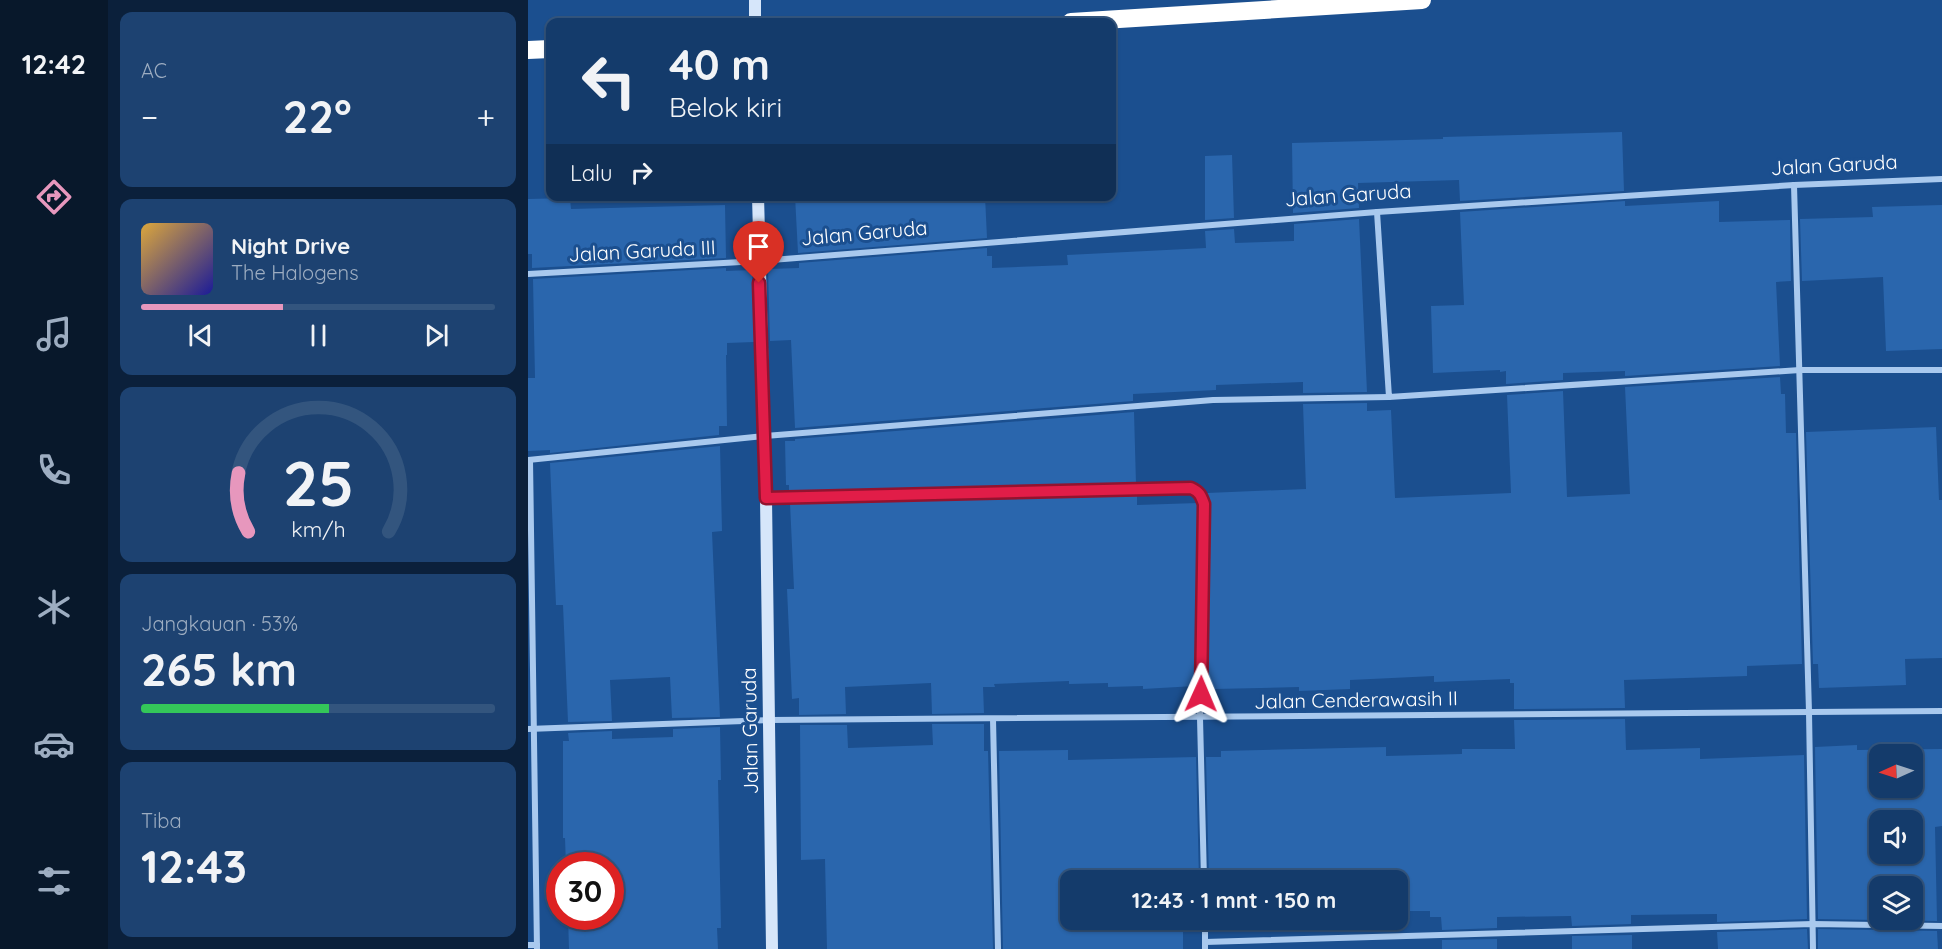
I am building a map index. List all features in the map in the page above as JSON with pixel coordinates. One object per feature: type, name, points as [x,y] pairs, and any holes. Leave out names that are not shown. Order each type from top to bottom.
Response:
[{"type":"highway","points":[[1116,19],[1422,0]]},
{"type":"highway","points":[[528,50],[546,49]]},
{"type":"street","points":[[755,0],[755,18]]},
{"type":"street","name":"Jalan Garuda","points":[[759,261],[1377,212],[1794,185],[1942,179]]},
{"type":"street","points":[[1794,185],[1809,712],[1813,949]]},
{"type":"street","name":"Jalan Garuda","points":[[758,201],[765,436],[772,949]]},
{"type":"street","points":[[1377,212],[1389,397]]},
{"type":"street","name":"Jalan Garuda III","points":[[528,274],[759,261]]},
{"type":"street","points":[[528,945],[537,947],[531,729],[529,460],[765,436],[1213,400],[1389,397],[1800,370],[1942,370]]},
{"type":"street","points":[[766,498],[1191,488],[1197,490],[1204,504],[1200,718],[1204,870]]},
{"type":"street","name":"Jalan Cenderawasih II","points":[[531,729],[770,720],[1942,711]]},
{"type":"street","points":[[993,719],[998,949]]},
{"type":"street","points":[[1204,930],[1205,946],[1813,924],[1942,926]]},
{"type":"building","points":[[1622,132],[1624,191],[1460,201],[1459,180],[1358,183],[1359,208],[1293,213],[1292,143]]},
{"type":"building","points":[[1232,155],[1234,218],[1205,220],[1205,156]]},
{"type":"building","points":[[528,199],[570,201],[571,209],[725,205],[726,258],[532,268],[532,254],[528,254]]},
{"type":"building","points":[[795,201],[985,201],[987,238],[798,253]]},
{"type":"building","points":[[1625,201],[1625,206],[1719,201],[1719,222],[1790,220],[1791,281],[1776,282],[1780,366],[1625,376],[1625,371],[1563,373],[1563,380],[1506,384],[1506,371],[1500,372],[1500,370],[1433,373],[1431,306],[1464,305],[1460,212]]},
{"type":"building","points":[[1942,205],[1942,349],[1886,351],[1883,277],[1802,281],[1800,219],[1873,217],[1872,207]]},
{"type":"building","points":[[1359,219],[1367,392],[1303,393],[1303,382],[1216,385],[1216,390],[1133,394],[1133,401],[795,428],[791,340],[770,341],[768,269],[799,268],[799,263],[987,248],[987,256],[992,256],[992,268],[1068,265],[1067,255],[1206,248],[1205,231],[1234,229],[1235,243],[1294,241],[1294,224]]},
{"type":"building","points":[[726,268],[726,271],[752,270],[754,342],[727,343],[727,426],[719,426],[719,435],[550,453],[550,450],[528,451],[528,378],[535,378],[533,279]]},
{"type":"building","points":[[1780,377],[1781,394],[1785,394],[1786,433],[1796,433],[1802,664],[1747,666],[1747,676],[1624,680],[1625,708],[1514,709],[1514,683],[1510,683],[1510,679],[1434,682],[1434,676],[1350,680],[1350,689],[1299,691],[1299,687],[1214,689],[1214,686],[1206,686],[1209,504],[1207,493],[1306,489],[1303,404],[1367,403],[1367,411],[1391,410],[1395,498],[1511,493],[1507,395],[1563,391],[1567,497],[1630,494],[1625,387]]},
{"type":"building","points":[[1134,412],[1136,484],[789,492],[789,485],[786,485],[785,441]]},
{"type":"building","points":[[1936,427],[1939,500],[1942,500],[1942,658],[1905,659],[1906,685],[1819,688],[1818,664],[1813,664],[1806,432]]},
{"type":"building","points":[[720,446],[722,531],[712,532],[720,717],[672,718],[670,677],[610,680],[612,721],[568,722],[563,605],[556,605],[550,463]]},
{"type":"building","points":[[1137,495],[1137,505],[1198,503],[1199,505],[1195,686],[1143,689],[1143,686],[1108,687],[1108,683],[1069,684],[1069,681],[994,684],[995,687],[983,687],[984,713],[932,714],[931,683],[845,687],[846,714],[799,715],[799,698],[792,699],[787,589],[794,589],[790,503]]},
{"type":"building","points":[[1625,719],[1626,750],[1700,748],[1700,759],[1804,755],[1807,919],[1717,922],[1717,914],[1631,915],[1631,924],[1572,926],[1571,916],[1497,917],[1497,928],[1442,930],[1441,917],[1430,917],[1430,911],[1408,911],[1408,870],[1209,870],[1206,757],[1221,757],[1221,751],[1386,747],[1386,756],[1462,754],[1462,749],[1515,749],[1514,720]]},
{"type":"building","points":[[932,724],[984,724],[984,751],[988,751],[993,949],[827,949],[825,859],[801,860],[800,725],[847,725],[848,748],[933,745]]},
{"type":"building","points":[[720,727],[721,780],[718,780],[721,928],[717,928],[718,949],[569,949],[568,930],[624,930],[624,852],[566,852],[565,838],[563,838],[563,741],[569,741],[568,733],[612,731],[612,739],[673,737],[673,729]]},
{"type":"building","points":[[1857,745],[1857,750],[1869,750],[1869,798],[1923,798],[1923,749],[1942,749],[1942,826],[1935,827],[1937,921],[1923,921],[1923,876],[1869,876],[1869,920],[1818,919],[1815,747]]},
{"type":"building","points":[[1068,750],[1068,760],[1196,757],[1199,870],[1060,870],[1060,930],[1183,930],[1183,949],[1003,949],[999,751]]},
{"type":"building","points":[[1807,929],[1808,949],[1718,949],[1717,932]]},
{"type":"building","points":[[1818,929],[1937,931],[1938,949],[1818,949]]},
{"type":"building","points":[[1632,935],[1632,949],[1572,949],[1572,936]]},
{"type":"building","points":[[1497,939],[1497,949],[1442,949],[1442,940]]},
{"type":"route","points":[[759,283],[766,498],[1191,488],[1197,490],[1204,504],[1201,694]]}]
